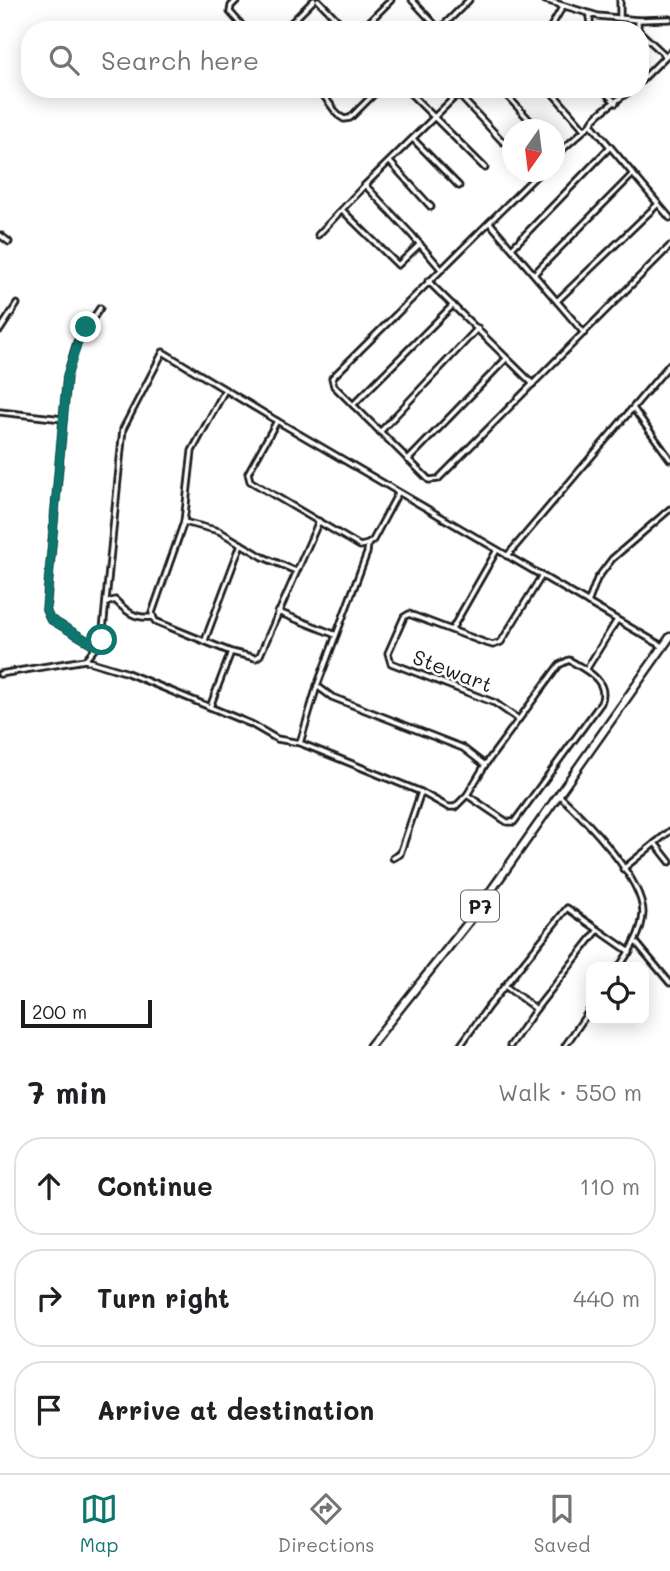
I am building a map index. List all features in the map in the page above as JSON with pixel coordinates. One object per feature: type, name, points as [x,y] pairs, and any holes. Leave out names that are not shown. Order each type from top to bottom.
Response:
[{"type":"highway","name":"P7","points":[[370,1046],[471,919],[670,636]]},
{"type":"street","points":[[237,0],[231,6],[230,12],[238,21]]},
{"type":"street","points":[[294,21],[316,0],[338,21]]},
{"type":"street","points":[[370,21],[391,0]]},
{"type":"street","points":[[412,0],[431,21]]},
{"type":"street","points":[[448,21],[469,0]]},
{"type":"street","points":[[545,0],[590,14],[638,20],[670,19]]},
{"type":"street","points":[[620,0],[620,18]]},
{"type":"street","points":[[554,21],[563,6]]},
{"type":"street","points":[[590,14],[590,21]]},
{"type":"street","points":[[649,40],[666,56]]},
{"type":"street","points":[[649,73],[670,52]]},
{"type":"street","points":[[326,98],[344,119],[350,118],[370,98]]},
{"type":"street","points":[[415,98],[485,168]]},
{"type":"street","points":[[318,235],[454,98]]},
{"type":"street","points":[[462,98],[502,141]]},
{"type":"street","points":[[509,98],[528,119]]},
{"type":"street","points":[[557,98],[584,129]]},
{"type":"street","points":[[611,98],[616,103]]},
{"type":"street","points":[[565,147],[592,124],[594,116],[622,98]]},
{"type":"street","points":[[592,124],[670,218]]},
{"type":"street","points":[[413,139],[459,186]]},
{"type":"street","points":[[512,248],[610,147]]},
{"type":"street","points":[[389,162],[431,207]]},
{"type":"street","points":[[534,274],[633,174]]},
{"type":"street","points":[[530,182],[332,378],[334,386],[429,480],[438,479],[670,246]]},
{"type":"street","points":[[365,185],[441,269]]},
{"type":"street","points":[[557,301],[658,204]]},
{"type":"street","points":[[342,210],[398,265],[420,244]]},
{"type":"street","points":[[490,223],[584,334]]},
{"type":"street","points":[[0,235],[9,242]]},
{"type":"street","points":[[428,281],[533,384]]},
{"type":"street","points":[[0,330],[17,304]]},
{"type":"street","points":[[353,405],[453,305]]},
{"type":"street","points":[[98,647],[47,615],[70,362],[78,342],[100,308]]},
{"type":"street","points":[[380,432],[478,328]]},
{"type":"street","points":[[85,660],[98,647],[105,631],[123,429],[163,352],[398,493],[662,646]]},
{"type":"street","points":[[408,460],[506,359]]},
{"type":"street","points":[[508,556],[670,364]]},
{"type":"street","points":[[225,390],[192,451],[184,522],[152,617],[155,621],[231,652],[256,659],[319,521]]},
{"type":"street","points":[[633,408],[670,459]]},
{"type":"street","points":[[0,412],[63,419]]},
{"type":"street","points":[[277,421],[248,472],[250,481],[360,546],[373,540],[398,493]]},
{"type":"street","points":[[588,603],[597,579],[612,559],[670,509]]},
{"type":"street","points":[[184,522],[219,531],[263,557],[296,571]]},
{"type":"street","points":[[204,640],[241,544]]},
{"type":"street","points":[[300,743],[317,686],[368,544]]},
{"type":"street","points":[[496,550],[452,629],[493,645],[501,642],[541,577]]},
{"type":"street","points":[[107,603],[115,600],[128,613],[142,618],[152,617]]},
{"type":"street","points":[[278,612],[336,635]]},
{"type":"street","name":"Stewart","points":[[452,629],[409,614],[404,617],[388,653],[388,659],[391,663],[495,703],[518,719]]},
{"type":"street","points":[[586,670],[617,620]]},
{"type":"street","points":[[210,707],[231,652]]},
{"type":"street","points":[[0,674],[85,660],[125,672],[251,724],[277,738],[300,743],[421,792],[452,808],[467,795],[518,719],[563,662],[569,660],[602,684],[604,694],[601,703],[514,822],[501,819],[467,795]]},
{"type":"street","points":[[317,686],[332,697],[463,748],[485,765]]},
{"type":"street","points":[[393,858],[400,855],[421,792]]},
{"type":"street","points":[[559,795],[597,833],[640,897],[643,916],[635,941],[622,962]]},
{"type":"street","points":[[623,869],[670,831]]},
{"type":"street","points":[[655,843],[670,862]]},
{"type":"street","points":[[460,1046],[567,908],[630,951]]},
{"type":"street","points":[[510,1046],[598,930]]},
{"type":"street","points":[[635,941],[670,983]]},
{"type":"street","points":[[505,986],[536,1009]]},
{"type":"street","points":[[565,1046],[586,1015]]},
{"type":"route","points":[[86,327],[70,362],[67,376],[46,610],[50,619],[98,647],[102,640]]}]
